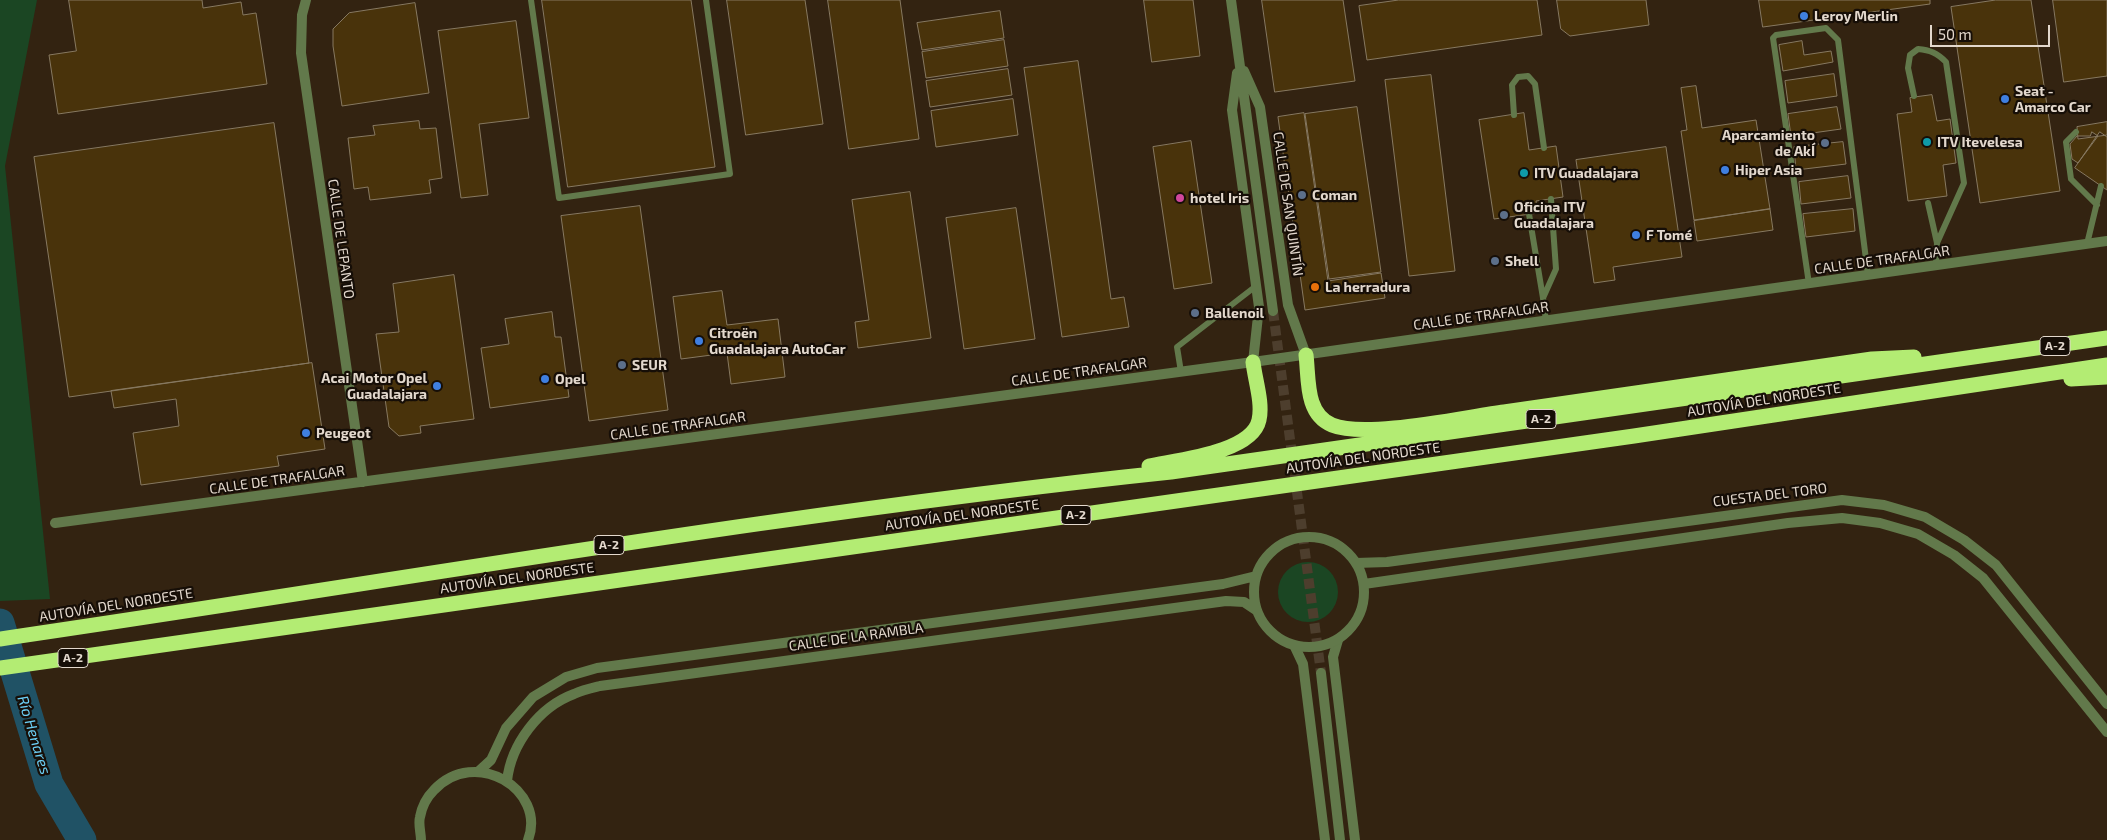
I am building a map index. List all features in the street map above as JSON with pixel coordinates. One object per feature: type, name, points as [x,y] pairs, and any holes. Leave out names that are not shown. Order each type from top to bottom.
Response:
[{"type":"highway","name":"AUTOVÍA DEL NORDESTE","points":[[0,639],[672,535],[1078,482],[1171,472],[2107,338]]},
{"type":"highway","points":[[1306,355],[1310,397],[1314,409],[1321,419],[1331,425],[1346,429],[1364,430],[1872,359],[2003,353]]},
{"type":"highway","points":[[1078,482],[1216,452],[1248,437],[1259,422],[1260,411],[1253,362]]},
{"type":"highway","name":"AUTOVÍA DEL NORDESTE","points":[[0,668],[1634,436],[2107,365]]},
{"type":"highway","points":[[2007,380],[2107,377]]},
{"type":"highway","points":[[0,629],[142,618]]},
{"type":"street","name":"CALLE DE LEPANTO","points":[[306,0],[302,15],[301,53],[362,482]]},
{"type":"street","name":"CALLE DE SAN QUINTÍN","points":[[1230,0],[1273,311]]},
{"type":"street","name":"CALLE DE SAN QUINTÍN","points":[[1239,58],[1232,110],[1259,307],[1253,362]]},
{"type":"street","name":"CALLE DE SAN QUINTÍN","points":[[1239,58],[1260,107],[1288,305],[1306,355]]},
{"type":"street","name":"CALLE DE TRAFALGAR","points":[[55,523],[1306,355],[2107,241]]},
{"type":"street","name":"CUESTA DEL TORO","points":[[1356,563],[1387,562],[1842,500],[1884,505],[1925,518],[1964,540],[1996,565],[2107,704]]},
{"type":"street","points":[[1364,584],[1788,523],[1842,518],[1880,523],[1918,534],[1954,555],[1983,578],[2107,732]]},
{"type":"street","points":[[1311,537],[1328,540],[1344,550],[1356,563],[1364,584],[1363,606],[1354,626],[1338,640],[1317,648],[1295,647],[1278,639],[1264,626],[1256,610],[1253,593],[1256,576],[1264,560],[1276,547],[1293,539],[1311,537]]},
{"type":"street","points":[[479,771],[491,760],[506,728],[533,697],[566,677],[597,668],[1203,587],[1256,576]]},
{"type":"street","name":"CALLE DE LA RAMBLA","points":[[507,781],[509,766],[522,738],[545,711],[573,694],[600,686],[1226,601],[1244,602],[1256,610]]},
{"type":"street","points":[[1338,640],[1333,657],[1355,840]]},
{"type":"street","points":[[1295,647],[1302,664],[1325,840]]},
{"type":"street","points":[[1321,673],[1340,840]]},
{"type":"street","points":[[421,840],[419,818],[427,798],[442,781],[469,771],[490,773],[507,781],[521,796],[530,816],[528,840]]},
{"type":"lane","points":[[531,0],[559,198],[730,174],[706,0]]},
{"type":"lane","points":[[1809,284],[1774,38],[1776,35],[1817,29],[1826,28],[1838,40],[1868,276]]},
{"type":"lane","points":[[1914,96],[1908,68],[1910,56],[1918,49],[1937,54],[1946,62],[1964,183],[1937,244]]},
{"type":"lane","points":[[1514,115],[1512,85],[1518,76],[1528,76],[1535,84],[1544,148]]},
{"type":"lane","points":[[2076,132],[2066,142],[2071,179],[2097,205]]},
{"type":"lane","points":[[2087,244],[2101,186]]},
{"type":"lane","points":[[1542,298],[1556,269],[1551,199]]},
{"type":"lane","points":[[1928,203],[1937,244],[1936,266]]},
{"type":"lane","points":[[1529,214],[1546,321]]},
{"type":"lane","points":[[1181,372],[1177,348],[1256,286]]},
{"type":"green space","points":[[0,0],[37,0],[5,166],[50,599],[0,601]]},
{"type":"green space","points":[[1308,562],[1325,567],[1333,575],[1338,592],[1333,609],[1325,617],[1308,622],[1291,617],[1283,609],[1278,592],[1283,575],[1291,567]]},
{"type":"building","points":[[69,0],[202,0],[203,8],[241,2],[243,15],[256,13],[267,84],[58,114],[49,55],[76,51]]},
{"type":"building","points":[[542,0],[691,0],[715,167],[568,187]]},
{"type":"building","points":[[727,0],[805,0],[823,124],[746,135]]},
{"type":"building","points":[[828,0],[900,0],[919,139],[849,149]]},
{"type":"building","points":[[1144,0],[1193,0],[1200,56],[1152,62]]},
{"type":"building","points":[[1262,0],[1343,0],[1355,81],[1275,92]]},
{"type":"building","points":[[1399,0],[1537,0],[1542,35],[1367,60],[1359,6]]},
{"type":"building","points":[[1557,0],[1646,0],[1649,25],[1570,36],[1561,29]]},
{"type":"building","name":"Leroy Merlin","points":[[1759,0],[1930,0],[1930,4],[1763,27]]},
{"type":"building","name":"Seat - Amarco Car","points":[[1996,0],[2031,0],[2060,191],[1980,203],[1951,7]]},
{"type":"building","points":[[2053,0],[2107,0],[2107,76],[2064,82]]},
{"type":"building","points":[[415,3],[429,93],[342,106],[333,46],[333,29],[349,13]]},
{"type":"building","points":[[1000,11],[1004,38],[922,50],[917,23]]},
{"type":"building","points":[[516,21],[529,118],[479,124],[488,195],[461,198],[438,31]]},
{"type":"building","points":[[1004,40],[1008,66],[926,78],[922,52]]},
{"type":"building","points":[[1802,41],[1804,55],[1831,51],[1833,62],[1783,71],[1779,45]]},
{"type":"building","points":[[1078,61],[1111,299],[1124,297],[1129,327],[1062,337],[1024,68]]},
{"type":"building","points":[[1008,69],[1012,95],[930,107],[926,81]]},
{"type":"building","points":[[1834,74],[1837,96],[1788,103],[1785,81]]},
{"type":"building","points":[[1431,75],[1455,271],[1409,276],[1385,80]]},
{"type":"building","name":"Hiper Asia","points":[[1696,86],[1702,128],[1756,120],[1770,209],[1694,220],[1681,131],[1687,130],[1681,88]]},
{"type":"building","name":"ITV Itevelesa","points":[[1932,95],[1937,121],[1950,119],[1956,163],[1943,165],[1947,196],[1908,201],[1897,114],[1912,112],[1910,98]]},
{"type":"building","points":[[1013,99],[1018,135],[936,147],[931,111]]},
{"type":"building","points":[[1357,107],[1381,272],[1329,279],[1305,114]]},
{"type":"building","points":[[1837,107],[1841,129],[1791,136],[1788,114]]},
{"type":"building","name":"Coman","points":[[1304,113],[1328,281],[1381,273],[1385,298],[1305,310],[1278,117]]},
{"type":"building","name":"ITV Guadalajara","points":[[1524,113],[1529,150],[1556,146],[1563,197],[1536,201],[1538,213],[1494,219],[1479,120]]},
{"type":"building","points":[[419,121],[420,129],[436,128],[442,178],[429,180],[431,193],[370,200],[368,187],[354,189],[348,138],[375,135],[373,126]]},
{"type":"building","points":[[2107,122],[2107,135],[2078,139],[2077,127]]},
{"type":"building","points":[[274,123],[309,363],[69,397],[34,157]]},
{"type":"building","points":[[2092,132],[2098,136],[2078,163],[2072,159],[2070,144],[2077,136],[2090,136]]},
{"type":"building","points":[[2100,132],[2107,137],[2107,190],[2075,168]]},
{"type":"building","name":"hotel Iris","points":[[1191,141],[1212,283],[1174,289],[1153,147]]},
{"type":"building","points":[[1843,142],[1846,164],[1796,170],[1794,147]]},
{"type":"building","points":[[1666,147],[1682,257],[1613,267],[1615,280],[1594,283],[1576,160]]},
{"type":"building","points":[[1848,176],[1851,198],[1801,204],[1799,182]]},
{"type":"building","points":[[910,192],[931,338],[858,348],[855,322],[869,320],[852,200]]},
{"type":"building","points":[[640,206],[668,410],[589,421],[561,216]]},
{"type":"building","points":[[1016,208],[1035,339],[964,349],[946,218]]},
{"type":"building","points":[[1770,209],[1773,230],[1697,241],[1694,221]]},
{"type":"building","points":[[1853,209],[1855,231],[1806,237],[1803,214]]},
{"type":"building","points":[[454,275],[474,419],[420,426],[421,433],[399,436],[389,427],[376,334],[399,332],[393,284]]},
{"type":"building","points":[[722,291],[727,325],[778,319],[785,377],[731,384],[727,353],[681,359],[673,297]]},
{"type":"building","points":[[552,312],[555,337],[561,337],[569,397],[490,408],[481,348],[509,344],[505,319]]},
{"type":"building","points":[[312,363],[325,449],[277,456],[279,466],[141,485],[133,433],[179,426],[176,399],[114,408],[111,391]]},
{"type":"waterway","name":"Río Henares","points":[[0,623],[49,784],[82,840]]},
{"type":"tunnel","points":[[1273,311],[1321,673]]},
{"type":"place","name":"Leroy Merlin","points":[[1804,16]]},
{"type":"place","name":"Seat - Amarco Car","points":[[2005,99]]},
{"type":"place","name":"ITV Itevelesa","points":[[1927,142]]},
{"type":"place","name":"Aparcamiento de AkÍ","points":[[1825,143]]},
{"type":"place","name":"Hiper Asia","points":[[1725,170]]},
{"type":"place","name":"ITV Guadalajara","points":[[1524,173]]},
{"type":"place","name":"Coman","points":[[1302,195]]},
{"type":"place","name":"hotel Iris","points":[[1180,198]]},
{"type":"place","name":"Oficina ITV Guadalajara","points":[[1504,215]]},
{"type":"place","name":"F Tomé","points":[[1636,235]]},
{"type":"place","name":"Shell","points":[[1495,261]]},
{"type":"place","name":"La herradura","points":[[1315,287]]},
{"type":"place","name":"Ballenoil","points":[[1195,313]]},
{"type":"place","name":"Citroën Guadalajara AutoCar","points":[[699,341]]},
{"type":"place","name":"SEUR","points":[[622,365]]},
{"type":"place","name":"Opel","points":[[545,379]]},
{"type":"place","name":"Acai Motor Opel Guadalajara","points":[[437,386]]},
{"type":"place","name":"Peugeot","points":[[306,433]]}]
